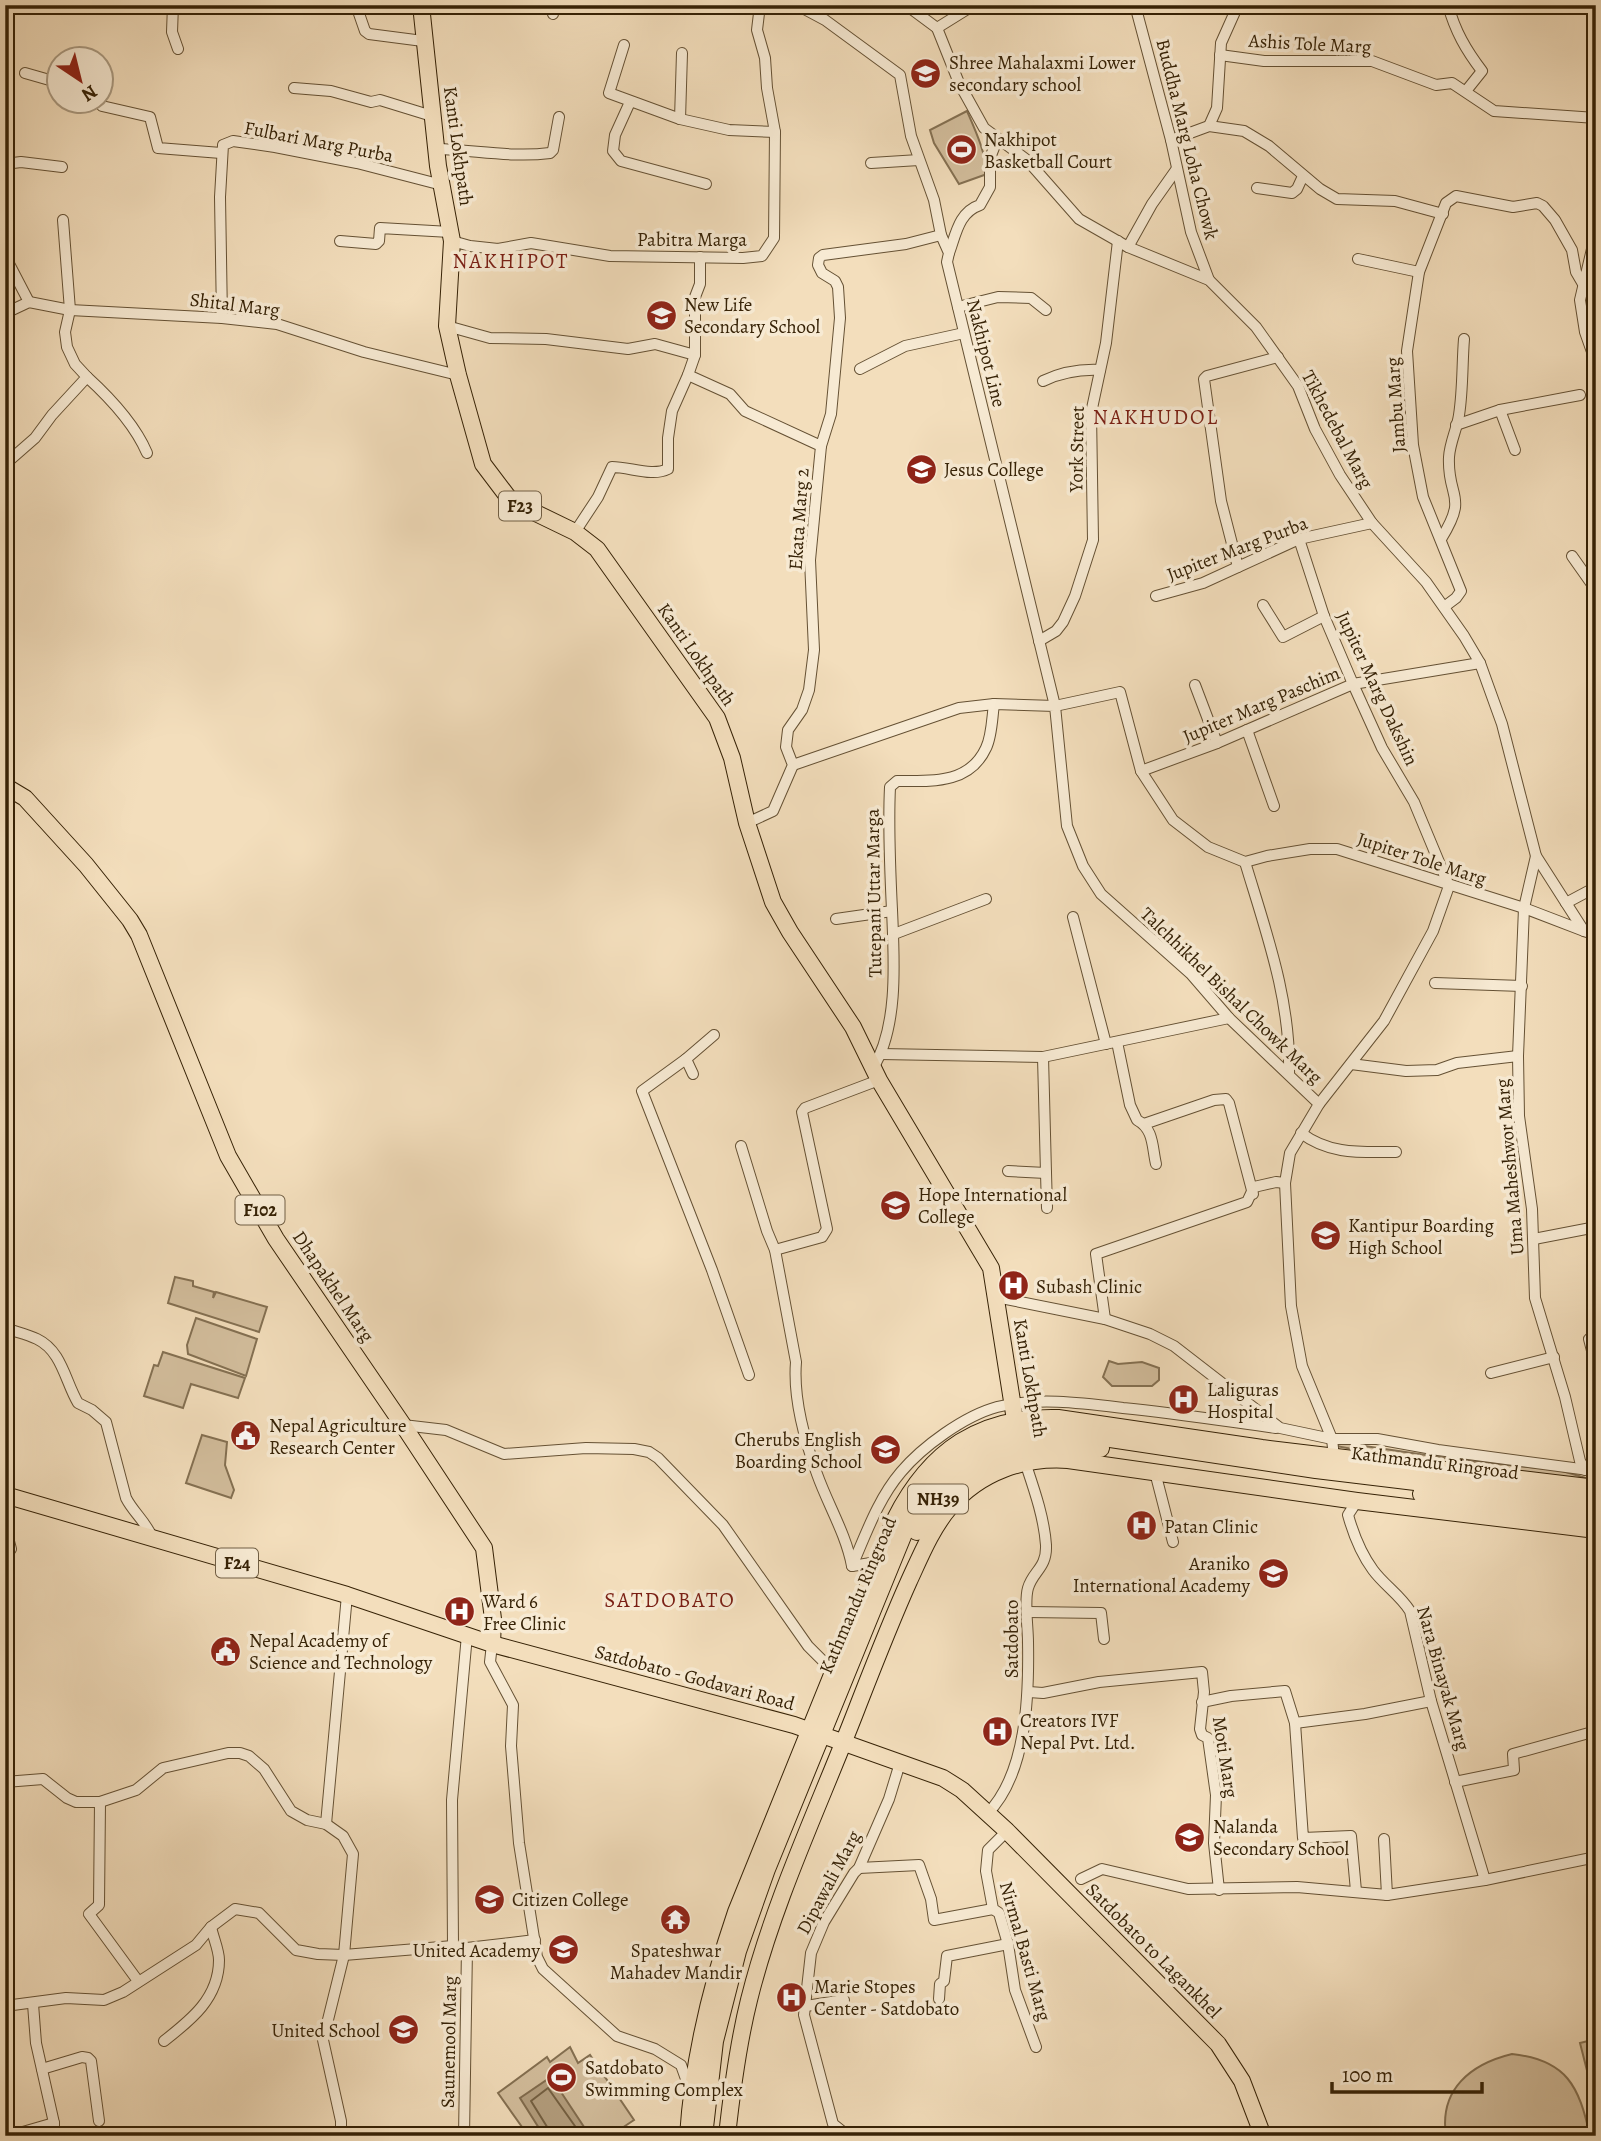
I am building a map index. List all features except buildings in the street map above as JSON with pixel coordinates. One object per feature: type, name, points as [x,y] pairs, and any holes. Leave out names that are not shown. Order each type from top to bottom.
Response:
[{"type":"highway","name":"Kathmandu Ringroad","points":[[703,2136],[714,2041],[730,1973],[759,1888],[906,1555],[928,1513],[947,1489],[975,1466],[998,1454],[1019,1433],[1059,1431],[1084,1434],[1316,1469],[1596,1503]]},
{"type":"highway","name":"Kathmandu Ringroad","points":[[1019,1433],[1047,1444],[1079,1446],[1322,1482],[1596,1517]]},
{"type":"highway","name":"Kathmandu Ringroad","points":[[714,2136],[722,2057],[746,1958],[826,1736]]},
{"type":"main road","name":"Kanti Lokhpath","points":[[421,5],[432,116],[451,237],[447,326],[483,464],[511,501],[575,532],[597,549],[717,718],[732,758],[747,823],[773,902],[878,1067],[990,1268],[1019,1433]]},
{"type":"main road","name":"Dhapakhel Marg","points":[[5,786],[25,798],[86,865],[139,935],[228,1156],[276,1239],[484,1548],[493,1619],[492,1644]]},
{"type":"main road","points":[[1019,1433],[1044,1418],[1085,1420],[1334,1457],[1596,1488]]},
{"type":"main road","points":[[727,2136],[739,2047],[755,1977],[779,1909],[826,1736],[835,1665],[906,1498],[935,1460],[979,1432],[1019,1433],[1068,1460],[1357,1501],[1596,1530]]},
{"type":"main road","name":"F24","points":[[5,1495],[346,1595],[467,1635]]},
{"type":"main road","name":"Satdobato - Godavari Road","points":[[467,1635],[826,1736]]},
{"type":"main road","points":[[826,1736],[943,1778],[962,1790],[987,1814]]},
{"type":"main road","points":[[688,2136],[693,2081],[706,2012],[725,1944],[826,1736]]},
{"type":"main road","name":"Satdobato to Lagankhel","points":[[987,1814],[1218,2044],[1242,2081],[1264,2136]]},
{"type":"street","points":[[173,5],[172,32],[178,49]]},
{"type":"street","points":[[356,5],[365,31],[369,34],[423,41]]},
{"type":"street","name":"Pabitra Marga","points":[[340,242],[376,244],[379,241],[380,228],[451,237],[470,246],[498,248],[531,243],[610,256],[762,256],[775,238],[775,132],[765,58],[757,30],[760,5]]},
{"type":"street","name":"Nakhipot Line","points":[[797,5],[825,20],[900,75],[911,136],[934,200],[941,235],[949,253],[947,262],[1055,706]]},
{"type":"street","points":[[906,5],[937,28],[974,5]]},
{"type":"street","name":"Buddha Marg Loha Chowk","points":[[1135,5],[1171,141],[1191,232],[1209,280]]},
{"type":"street","points":[[1209,126],[1217,108],[1221,43],[1238,5]]},
{"type":"street","points":[[1448,5],[1464,47],[1482,71],[1466,91]]},
{"type":"street","points":[[1592,5],[1596,42]]},
{"type":"street","name":"Tikhedebal Marg","points":[[937,28],[959,83],[984,128],[1027,160],[1079,219],[1128,247],[1209,280],[1256,327],[1278,357],[1298,386],[1315,429],[1340,475],[1372,523],[1426,582],[1480,663],[1502,724],[1536,856],[1584,931]]},
{"type":"street","points":[[624,45],[609,93],[680,120],[729,130],[775,132]]},
{"type":"street","points":[[680,120],[682,53]]},
{"type":"street","name":"Ashis Tole Marg","points":[[1220,55],[1264,61],[1372,61],[1436,85],[1452,83],[1494,111],[1596,118]]},
{"type":"street","points":[[25,73],[46,79]]},
{"type":"street","points":[[294,88],[331,91],[371,102],[380,100],[432,116]]},
{"type":"street","points":[[630,102],[615,135],[613,151],[621,161],[706,184]]},
{"type":"street","name":"Fulbari Marg Purba","points":[[116,109],[150,117],[158,148],[221,153],[223,145],[233,141],[357,163],[442,185]]},
{"type":"street","points":[[437,149],[478,150],[525,156],[550,153],[553,150],[559,117]]},
{"type":"street","points":[[1171,141],[1209,126],[1244,131],[1269,146],[1303,176],[1337,199],[1395,201],[1443,214]]},
{"type":"street","points":[[949,253],[961,218],[971,208],[980,205],[990,187],[990,158],[997,140]]},
{"type":"street","points":[[221,153],[222,318]]},
{"type":"street","points":[[871,163],[919,160]]},
{"type":"street","points":[[5,164],[21,162],[62,167]]},
{"type":"street","points":[[1128,247],[1152,204],[1176,170]]},
{"type":"street","points":[[1257,188],[1292,193],[1297,190],[1303,176]]},
{"type":"street","name":"Jambu Marg","points":[[1444,607],[1461,591],[1423,497],[1413,445],[1407,351],[1419,272],[1446,203],[1456,196],[1513,207],[1537,203],[1543,206],[1555,220],[1572,250],[1576,272],[1583,284]]},
{"type":"street","points":[[63,220],[70,310],[65,332],[67,347],[75,364],[110,401],[142,442],[147,453]]},
{"type":"street","points":[[1596,232],[1580,300],[1585,332],[1596,363]]},
{"type":"street","points":[[821,446],[831,414],[840,318],[838,287],[835,281],[822,274],[817,262],[819,258],[823,255],[906,244],[941,235]]},
{"type":"street","name":"York Street","points":[[1039,640],[1056,631],[1062,622],[1075,596],[1093,540],[1091,413],[1106,342],[1118,241]]},
{"type":"street","points":[[5,256],[8,269],[29,302],[5,311]]},
{"type":"street","points":[[575,532],[598,497],[612,467],[650,472],[665,472],[668,469],[668,438],[672,411],[695,355],[695,297],[700,284],[700,257]]},
{"type":"street","points":[[1358,259],[1419,272]]},
{"type":"street","points":[[958,307],[998,298],[1031,298],[1046,310]]},
{"type":"street","name":"Shital Marg","points":[[29,302],[70,310],[222,318],[276,324],[364,352],[458,375]]},
{"type":"street","points":[[447,326],[490,338],[546,340],[628,349],[655,344],[695,355]]},
{"type":"street","points":[[860,369],[905,346],[964,333]]},
{"type":"street","points":[[1441,539],[1456,512],[1457,502],[1449,456],[1456,425],[1464,339]]},
{"type":"street","points":[[1238,567],[1227,534],[1221,501],[1205,379],[1207,376],[1278,357]]},
{"type":"street","points":[[1043,381],[1062,372],[1100,370]]},
{"type":"street","name":"Ekata Marg 2","points":[[688,375],[730,394],[745,411],[821,446],[810,560],[814,650],[806,700],[788,730],[786,747],[793,765]]},
{"type":"street","points":[[5,467],[35,438],[87,377]]},
{"type":"street","points":[[1456,425],[1500,410],[1580,395]]},
{"type":"street","points":[[1500,410],[1515,450]]},
{"type":"street","name":"Jupiter Marg Purba","points":[[1156,596],[1203,583],[1299,539],[1372,523]]},
{"type":"street","name":"Jupiter Marg Dakshin","points":[[1299,539],[1324,616],[1353,684],[1382,748],[1414,802],[1449,886]]},
{"type":"street","points":[[1572,556],[1596,590]]},
{"type":"street","points":[[1263,605],[1283,637],[1324,616]]},
{"type":"street","name":"Jupiter Marg Paschim","points":[[1140,771],[1217,743],[1353,684],[1480,663]]},
{"type":"street","points":[[1195,685],[1217,743]]},
{"type":"street","points":[[747,823],[774,811],[793,765],[959,708],[994,704],[1055,706],[1118,691],[1140,771],[1172,820],[1208,847],[1245,862],[1276,964],[1288,1026],[1289,1074]]},
{"type":"street","name":"Tutepani Uttar Marga","points":[[878,1067],[891,1011],[894,933],[889,815],[891,783],[940,781],[971,767],[987,747],[994,704]]},
{"type":"street","name":"Talchhikhel Bishal Chowk Marg","points":[[1055,706],[1067,826],[1083,866],[1101,894],[1191,974],[1230,1018],[1319,1104],[1290,1153],[1285,1183],[1291,1306],[1302,1366],[1332,1439],[1334,1457]]},
{"type":"street","points":[[1247,730],[1274,806]]},
{"type":"street","name":"Jupiter Tole Marg","points":[[1245,862],[1310,849],[1337,849],[1524,908],[1584,931]]},
{"type":"street","name":"Uma Maheshwor Marg","points":[[1536,856],[1524,908],[1518,1116],[1534,1239],[1535,1298],[1580,1461],[1590,1471]]},
{"type":"street","points":[[1319,1104],[1384,1021],[1433,932],[1449,886]]},
{"type":"street","points":[[1566,903],[1596,887]]},
{"type":"street","points":[[894,933],[986,899]]},
{"type":"street","points":[[836,919],[892,911]]},
{"type":"street","points":[[1073,917],[1130,1105],[1136,1120],[1144,1124],[1151,1134],[1156,1164]]},
{"type":"street","points":[[1584,931],[1596,935]]},
{"type":"street","points":[[1435,983],[1522,986]]},
{"type":"street","points":[[775,1250],[822,1237],[827,1229],[802,1112],[804,1108],[878,1067],[1043,1056],[1230,1018]]},
{"type":"street","points":[[714,1035],[642,1091],[712,1270],[749,1375]]},
{"type":"street","points":[[1043,1056],[1047,1208]]},
{"type":"street","points":[[1351,1064],[1406,1071],[1437,1070],[1457,1063],[1518,1056]]},
{"type":"street","points":[[686,1059],[693,1074]]},
{"type":"street","points":[[1144,1124],[1214,1100],[1226,1099],[1252,1194]]},
{"type":"street","points":[[1301,1133],[1327,1149],[1346,1152],[1396,1152]]},
{"type":"street","points":[[741,1146],[775,1250],[796,1362],[794,1380],[797,1405],[816,1473],[849,1552],[852,1566]]},
{"type":"street","points":[[1008,1171],[1046,1173]]},
{"type":"street","points":[[1105,1319],[1096,1254],[1247,1202],[1254,1187],[1276,1182],[1285,1183]]},
{"type":"street","points":[[1534,1239],[1596,1227]]},
{"type":"street","points":[[996,1297],[1105,1319],[1174,1346],[1280,1428]]},
{"type":"street","points":[[5,1328],[36,1338],[50,1348],[59,1361],[78,1403],[106,1422],[126,1498],[148,1527],[152,1537]]},
{"type":"street","points":[[1596,1333],[1589,1339],[1596,1366]]},
{"type":"street","points":[[1492,1373],[1553,1357]]},
{"type":"street","points":[[852,1566],[877,1508],[900,1473],[918,1454],[939,1438],[994,1408],[1019,1433],[1037,1402],[1092,1404],[1280,1428],[1332,1439],[1377,1439],[1590,1471]]},
{"type":"street","points":[[403,1424],[446,1430],[504,1454],[586,1448],[649,1452],[723,1525],[808,1646],[823,1661],[835,1665]]},
{"type":"street","name":"Satdobato","points":[[987,1814],[995,1805],[1016,1765],[1029,1692],[1028,1588],[1042,1567],[1046,1548],[1043,1521],[1019,1433]]},
{"type":"street","points":[[1155,1472],[1173,1542]]},
{"type":"street","name":"Nara Binayak Marg","points":[[1357,1501],[1348,1515],[1372,1570],[1402,1599],[1410,1611],[1431,1701],[1485,1880]]},
{"type":"street","points":[[5,1526],[11,1549],[5,1558]]},
{"type":"street","points":[[852,1566],[877,1562]]},
{"type":"street","points":[[326,1824],[346,1595]]},
{"type":"street","points":[[1028,1612],[1101,1613],[1104,1639]]},
{"type":"street","points":[[453,1946],[453,1800],[467,1635]]},
{"type":"street","points":[[492,1644],[490,1661],[513,1705],[511,1746],[519,1843],[537,1957],[543,1969],[617,2036],[664,2053],[681,2065],[686,2079],[693,2081]]},
{"type":"street","name":"Moti Marg","points":[[1029,1692],[1043,1693],[1099,1682],[1202,1672],[1200,1728],[1202,1735],[1208,1738],[1216,1795],[1214,1843],[1219,1889]]},
{"type":"street","points":[[1202,1702],[1231,1696],[1285,1691],[1295,1723],[1303,1838],[1351,1836],[1356,1891]]},
{"type":"street","points":[[1295,1723],[1366,1714],[1431,1701]]},
{"type":"street","points":[[1455,1782],[1514,1770],[1513,1754],[1596,1731]]},
{"type":"street","points":[[5,1782],[43,1779],[66,1798],[76,1802],[100,1802],[136,1790],[163,1768],[228,1753],[240,1753],[249,1756],[264,1769],[291,1811],[307,1820],[326,1824],[344,1836],[353,1854],[344,1955],[323,2039],[341,2121],[341,2136]]},
{"type":"street","name":"Dipawali Marg","points":[[848,2136],[833,2124],[809,2040],[804,2015],[811,1953],[824,1922],[853,1873],[859,1868],[889,1799],[900,1763]]},
{"type":"street","points":[[100,1802],[99,1905],[89,1914],[138,1980]]},
{"type":"street","name":"Nirmal Basti Marg","points":[[1007,1831],[988,1850],[986,1871],[993,1909],[999,1913],[1008,1944],[1015,1990],[1036,2047]]},
{"type":"street","points":[[1384,1839],[1387,1895]]},
{"type":"street","points":[[1082,1879],[1102,1869],[1188,1889],[1297,1887],[1387,1895],[1485,1880],[1596,1857]]},
{"type":"street","points":[[859,1868],[919,1865],[931,1899],[934,1920],[993,1909]]},
{"type":"street","points":[[5,2006],[66,1998],[104,2000],[123,1992],[196,1945],[211,1927],[235,1909],[259,1913],[296,1950],[344,1955],[453,1946],[467,1948],[535,1940]]},
{"type":"street","points":[[164,2041],[188,2022],[210,1997],[219,1959],[211,1927]]},
{"type":"street","points":[[939,1998],[947,1956],[1008,1944]]},
{"type":"street","name":"Saunemool Marg","points":[[464,2136],[467,1948]]},
{"type":"street","points":[[807,2006],[844,2000]]},
{"type":"street","points":[[33,2004],[36,2043],[54,2123],[54,2136]]},
{"type":"street","points":[[42,2069],[82,2057],[88,2058],[91,2061],[99,2121]]},
{"type":"street","points":[[9,2136],[54,2123]]},
{"type":"shaded area","name":"Nakhipot Basketball Court","points":[[967,111],[982,149],[987,174],[959,184],[934,143],[930,130]]},
{"type":"shaded area","points":[[175,1277],[193,1281],[193,1286],[214,1292],[213,1298],[216,1292],[267,1307],[259,1332],[168,1303]]},
{"type":"shaded area","points":[[196,1318],[257,1339],[246,1376],[188,1354],[187,1345]]},
{"type":"shaded area","points":[[163,1352],[245,1378],[238,1398],[191,1384],[183,1408],[144,1396],[154,1365],[158,1366]]},
{"type":"shaded area","points":[[1109,1361],[1118,1364],[1142,1362],[1159,1368],[1159,1380],[1152,1386],[1112,1386],[1103,1377]]},
{"type":"shaded area","points":[[202,1435],[227,1442],[225,1465],[234,1490],[231,1498],[186,1483]]},
{"type":"shaded area","points":[[1337,1442],[1460,1460],[1559,1470],[1586,1478],[1581,1485],[1449,1467],[1336,1446]]},
{"type":"shaded area","points":[[1596,2039],[1596,2106],[1580,2043]]},
{"type":"shaded area","name":"Satdobato Swimming Complex","points":[[570,2047],[578,2063],[590,2055],[634,2120],[622,2128],[626,2135],[509,2136],[522,2127],[498,2093],[547,2057],[550,2062]]},
{"type":"shaded area","points":[[1512,2054],[1546,2062],[1568,2078],[1581,2103],[1590,2136],[1446,2136],[1448,2105],[1461,2081],[1483,2064]]},
{"type":"water","points":[[551,2077],[590,2136],[544,2136],[520,2098]]},
{"type":"place","name":"Shree Mahalaxmi Lower secondary school","points":[[926,73]]},
{"type":"place","name":"Nakhipot Basketball Court","points":[[961,150]]},
{"type":"place","name":"New Life Secondary School","points":[[661,315]]},
{"type":"place","name":"Jesus College","points":[[921,469]]},
{"type":"place","name":"Hope International College","points":[[895,1205]]},
{"type":"place","name":"Kantipur Boarding High School","points":[[1325,1236]]},
{"type":"place","name":"Subash Clinic","points":[[1013,1286]]},
{"type":"place","name":"Laliguras Hospital","points":[[1184,1400]]},
{"type":"place","name":"Nepal Agriculture Research Center","points":[[246,1436]]},
{"type":"place","name":"Cherubs English Boarding School","points":[[885,1450]]},
{"type":"place","name":"Patan Clinic","points":[[1141,1526]]},
{"type":"place","name":"Araniko International Academy","points":[[1273,1574]]},
{"type":"place","name":"Ward 6 Free Clinic","points":[[460,1612]]},
{"type":"place","name":"Nepal Academy of Science and Technology","points":[[226,1651]]},
{"type":"place","name":"Creators IVF Nepal Pvt. Ltd.","points":[[997,1731]]},
{"type":"place","name":"Nalanda Secondary School","points":[[1190,1837]]},
{"type":"place","name":"Citizen College","points":[[489,1899]]},
{"type":"place","name":"Spateshwar Mahadev Mandir","points":[[676,1919]]},
{"type":"place","name":"United Academy","points":[[563,1950]]},
{"type":"place","name":"Marie Stopes Center - Satdobato","points":[[791,1997]]},
{"type":"place","name":"United School","points":[[403,2030]]},
{"type":"place","name":"Satdobato Swimming Complex","points":[[562,2078]]},
{"type":"district","name":"NAKHIPOT","points":[[511,261]]},
{"type":"district","name":"NAKHUDOL","points":[[1156,417]]},
{"type":"district","name":"SATDOBATO","points":[[670,1600]]}]
